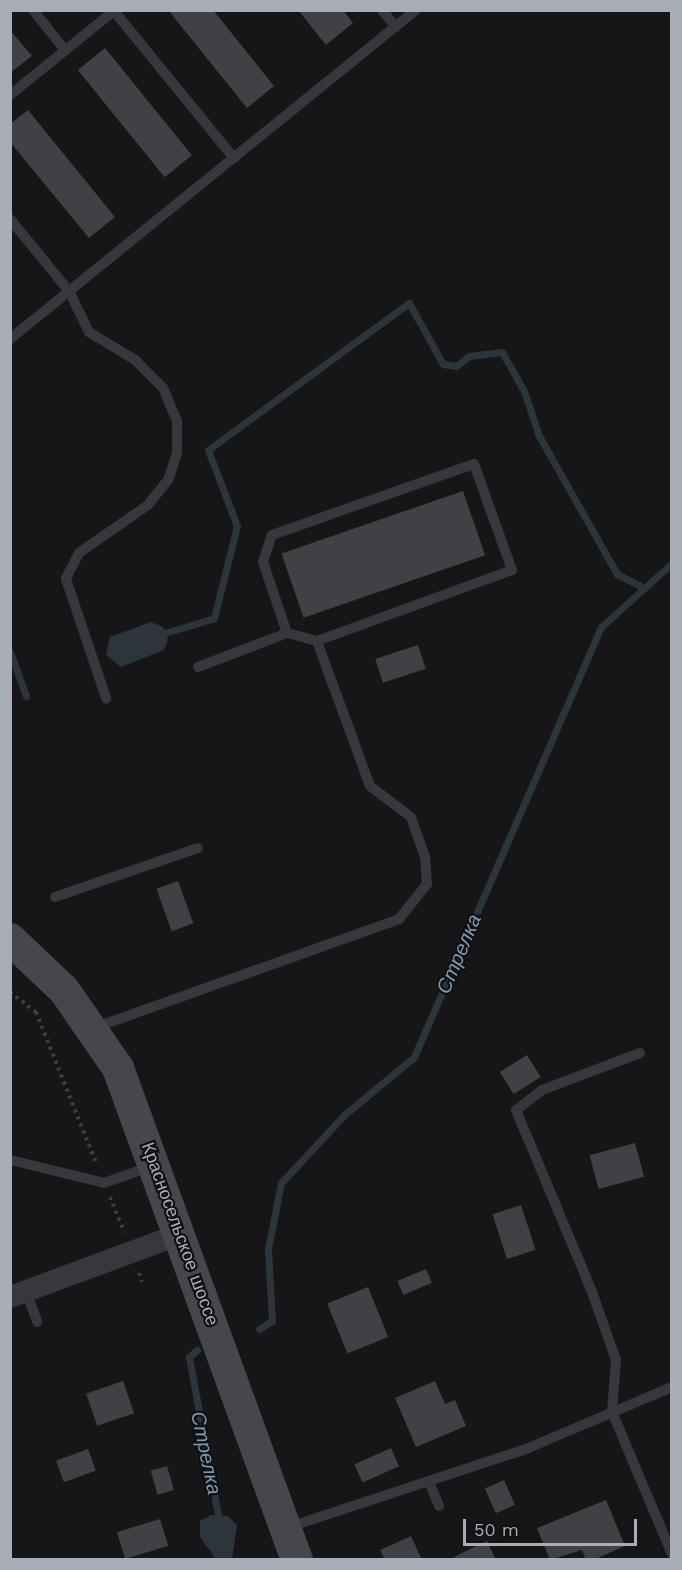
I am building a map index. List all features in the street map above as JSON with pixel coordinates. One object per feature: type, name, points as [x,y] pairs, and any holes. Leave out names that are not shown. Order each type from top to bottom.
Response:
[{"type":"main road","name":"Красносельское шоссе","points":[[10,939],[64,990],[118,1068],[297,1560]]},
{"type":"street","points":[[18,1294],[180,1234]]},
{"type":"lane","points":[[33,10],[66,50]]},
{"type":"lane","points":[[382,10],[396,27]]},
{"type":"lane","points":[[10,339],[416,10]]},
{"type":"lane","points":[[10,95],[115,11],[234,158]]},
{"type":"lane","points":[[10,219],[69,291],[89,332],[135,360],[163,388],[177,421],[177,453],[168,480],[148,505],[79,553],[66,579],[106,698]]},
{"type":"lane","points":[[198,667],[287,633],[317,641],[512,570],[474,464],[272,535],[263,562],[287,633]]},
{"type":"lane","points":[[118,1068],[102,1025],[399,919],[427,884],[425,857],[411,817],[370,786],[317,641]]},
{"type":"lane","points":[[56,897],[198,848]]},
{"type":"lane","points":[[640,1053],[542,1089],[516,1110],[616,1360],[612,1412],[672,1554]]},
{"type":"lane","points":[[10,1160],[104,1183],[155,1165]]},
{"type":"lane","points":[[18,1294],[37,1322]]},
{"type":"lane","points":[[285,1528],[429,1482],[672,1387]]},
{"type":"lane","points":[[429,1482],[439,1506]]},
{"type":"path","points":[[10,992],[36,1012],[127,1239]]},
{"type":"shaded area","points":[[151,622],[163,627],[168,640],[164,650],[121,667],[106,655],[110,637]]},
{"type":"shaded area","points":[[211,1515],[228,1516],[237,1525],[232,1559],[216,1559],[200,1537],[200,1521]]},
{"type":"building","points":[[168,10],[213,10],[274,86],[247,108]]},
{"type":"building","points":[[298,10],[343,10],[353,23],[326,45]]},
{"type":"building","points":[[10,30],[32,56],[10,73]]},
{"type":"building","points":[[105,48],[192,155],[165,177],[78,70]]},
{"type":"building","points":[[28,110],[115,217],[89,238],[10,142],[10,124]]},
{"type":"building","points":[[463,491],[485,555],[304,618],[281,554]]},
{"type":"building","points":[[418,645],[426,669],[383,683],[375,659]]},
{"type":"building","points":[[178,881],[193,923],[172,931],[156,889]]},
{"type":"building","points":[[527,1055],[541,1077],[514,1094],[500,1072]]},
{"type":"building","points":[[635,1143],[644,1177],[599,1189],[590,1155]]},
{"type":"building","points":[[521,1205],[536,1250],[507,1259],[492,1214]]},
{"type":"building","points":[[426,1269],[432,1283],[403,1295],[397,1281]]},
{"type":"building","points":[[368,1287],[388,1337],[347,1354],[327,1303]]},
{"type":"building","points":[[123,1381],[134,1413],[97,1426],[86,1394]]},
{"type":"building","points":[[435,1381],[445,1404],[455,1400],[466,1426],[416,1447],[395,1398]]},
{"type":"building","points":[[391,1448],[399,1466],[363,1483],[354,1464]]},
{"type":"building","points":[[88,1449],[96,1471],[64,1482],[56,1461]]},
{"type":"building","points":[[167,1466],[174,1490],[158,1495],[151,1471]]},
{"type":"building","points":[[504,1480],[515,1505],[496,1513],[485,1489]]},
{"type":"building","points":[[606,1500],[625,1546],[593,1560],[586,1560],[582,1550],[550,1560],[537,1528]]},
{"type":"building","points":[[160,1519],[168,1546],[125,1559],[117,1532]]},
{"type":"building","points":[[411,1536],[422,1560],[385,1560],[380,1550]]},
{"type":"building","points":[[487,1541],[496,1560],[449,1560],[462,1553]]},
{"type":"waterway","points":[[165,633],[214,618],[237,526],[208,450],[409,303],[443,364],[456,366],[469,356],[502,352],[524,391],[539,436],[617,574],[641,586]]},
{"type":"waterway","name":"Стрелка","points":[[259,1329],[272,1321],[268,1249],[281,1183],[344,1115],[414,1057],[601,627],[672,563]]},
{"type":"waterway","points":[[10,652],[26,696]]},
{"type":"waterway","name":"Стрелка","points":[[197,1350],[189,1357],[219,1521]]}]
